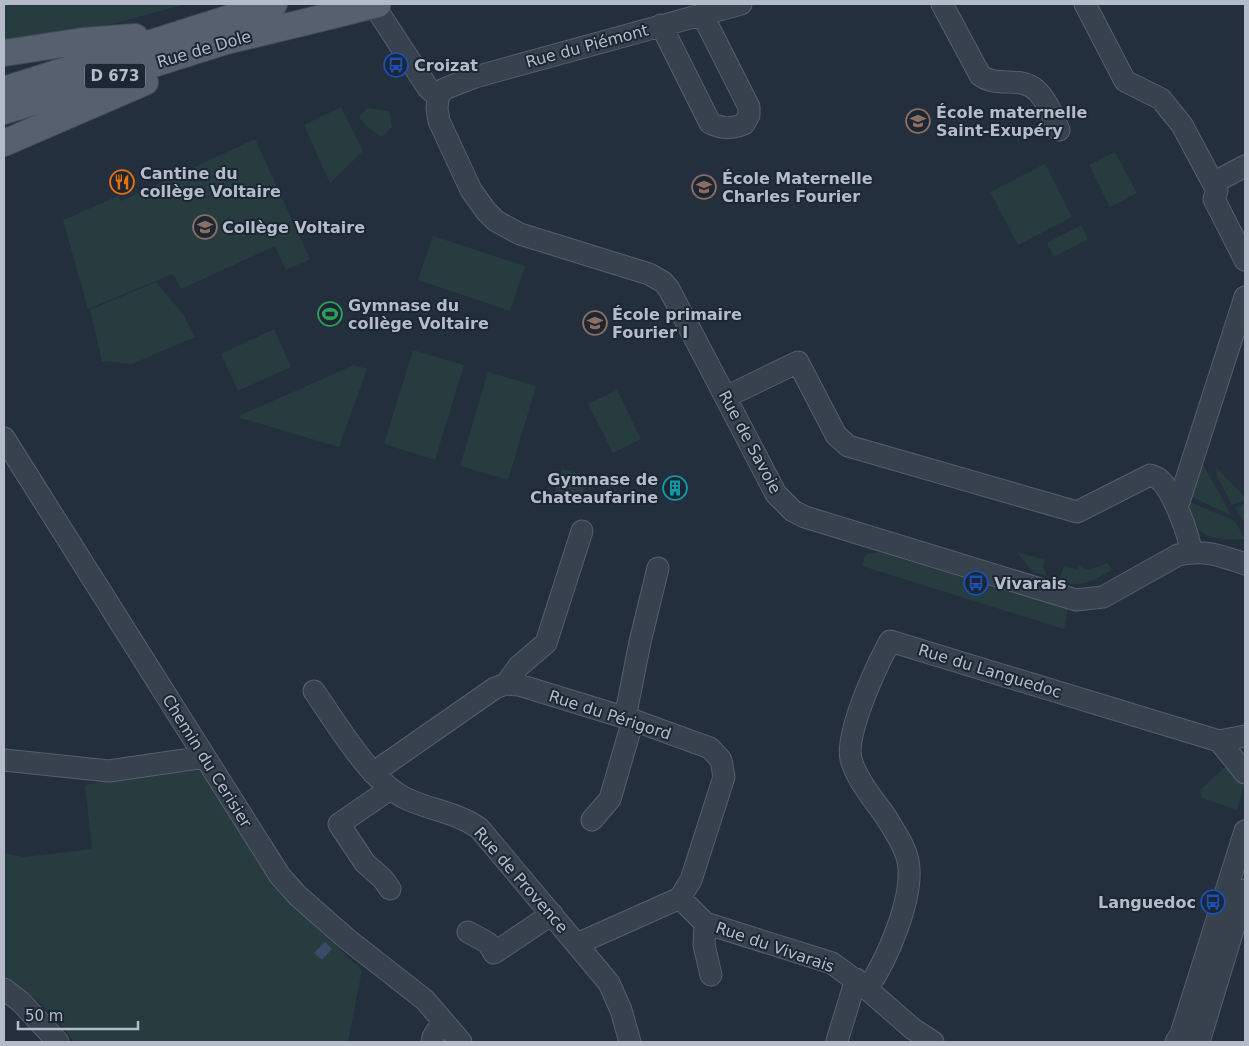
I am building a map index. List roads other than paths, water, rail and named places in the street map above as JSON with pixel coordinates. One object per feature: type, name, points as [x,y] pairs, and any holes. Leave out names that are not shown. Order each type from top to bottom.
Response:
[{"type":"main road","name":"Rue de Dole","points":[[4,90],[274,4]]},
{"type":"main road","name":"Rue de Dole","points":[[4,111],[226,41],[334,15],[382,15]]},
{"type":"main road","points":[[4,53],[83,41],[181,33]]},
{"type":"main road","points":[[4,143],[154,78],[226,41]]},
{"type":"street","points":[[373,4],[382,15],[428,88],[438,97]]},
{"type":"street","name":"Rue du Piémont","points":[[438,97],[449,86],[475,77],[741,4]]},
{"type":"street","points":[[942,4],[980,75],[994,82],[1019,82],[1038,90],[1059,130]]},
{"type":"street","points":[[1085,4],[1125,81],[1160,99],[1182,125],[1217,191],[1214,199],[1245,260]]},
{"type":"street","points":[[662,25],[710,123],[718,127],[732,128],[744,124],[749,115],[749,106],[702,14]]},
{"type":"street","name":"Rue de Savoie","points":[[438,97],[439,121],[471,190],[486,211],[496,221],[520,234],[649,274],[663,282],[669,289],[776,494],[793,511],[804,517],[1076,600],[1103,597],[1178,555],[1192,552],[1208,551],[1245,564]]},
{"type":"street","points":[[1213,183],[1245,166]]},
{"type":"street","points":[[1177,508],[1245,297]]},
{"type":"street","points":[[726,397],[798,362],[836,435],[848,446],[1077,512],[1150,475],[1160,480],[1177,508],[1187,528],[1192,552]]},
{"type":"street","name":"Chemin du Cerisier","points":[[4,438],[9,457],[205,757],[280,876],[298,896],[347,939],[425,1000],[461,1042]]},
{"type":"street","points":[[373,773],[495,688],[506,684],[519,666],[546,643],[582,531]]},
{"type":"street","points":[[592,820],[610,799],[629,719],[658,568]]},
{"type":"street","name":"Rue du Languedoc","points":[[861,984],[877,974],[896,931],[906,898],[908,862],[900,840],[854,768],[850,745],[876,667],[890,641],[1219,740],[1245,736]]},
{"type":"street","name":"Rue du Périgord","points":[[506,684],[519,686],[629,719],[710,748],[718,754],[723,766],[724,777],[694,871],[680,898]]},
{"type":"street","name":"Rue de Provence","points":[[314,692],[373,773],[390,788],[406,798],[455,814],[479,828],[609,983],[621,1010],[630,1042]]},
{"type":"street","points":[[1219,740],[1245,773]]},
{"type":"street","points":[[4,760],[109,772],[205,757]]},
{"type":"street","points":[[390,788],[339,824],[365,863],[383,879],[390,889]]},
{"type":"street","points":[[1176,1042],[1181,1034],[1245,831]]},
{"type":"street","points":[[1199,1042],[1245,890]]},
{"type":"street","points":[[576,944],[680,898]]},
{"type":"street","name":"Rue du Vivarais","points":[[680,898],[705,923],[832,963],[861,984],[912,1028],[933,1042]]},
{"type":"street","points":[[468,932],[488,943],[494,953],[552,914]]},
{"type":"street","points":[[705,923],[704,945],[710,975]]},
{"type":"street","points":[[837,1041],[861,984]]},
{"type":"street","points":[[4,989],[21,1002],[58,1042]]},
{"type":"street","points":[[432,1042],[432,1037],[443,1021]]},
{"type":"water","points":[[325,942],[332,949],[322,960],[314,953]]},
{"type":"place","name":"Croizat","points":[[396,65]]},
{"type":"place","name":"École maternelle Saint-Exupéry","points":[[918,121]]},
{"type":"place","name":"Cantine du collège Voltaire","points":[[122,182]]},
{"type":"place","name":"École Maternelle Charles Fourier","points":[[704,187]]},
{"type":"place","name":"Collège Voltaire","points":[[205,227]]},
{"type":"place","name":"Gymnase du collège Voltaire","points":[[330,314]]},
{"type":"place","name":"École primaire Fourier I","points":[[595,323]]},
{"type":"place","name":"Gymnase de Chateaufarine","points":[[675,488]]},
{"type":"place","name":"Vivarais","points":[[976,583]]},
{"type":"place","name":"Languedoc","points":[[1213,902]]}]
